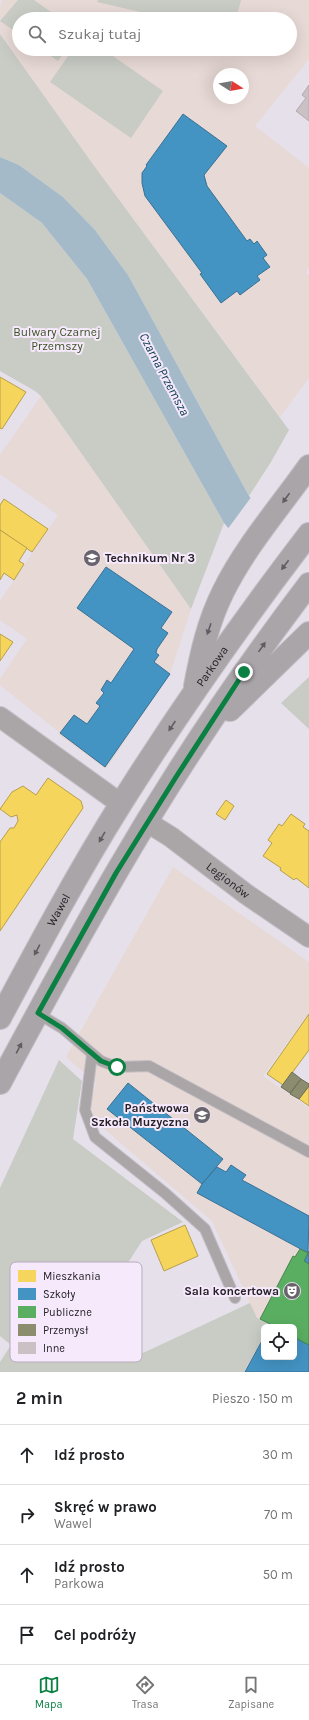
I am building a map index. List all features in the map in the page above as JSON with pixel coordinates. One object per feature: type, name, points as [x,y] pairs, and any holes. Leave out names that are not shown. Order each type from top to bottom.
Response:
[{"type":"street","points":[[194,694],[203,647],[222,593],[246,554],[309,466]]},
{"type":"street","name":"Parkowa","points":[[122,804],[252,608],[309,534]]},
{"type":"street","points":[[0,1083],[116,873],[147,822],[244,672],[309,584]]},
{"type":"street","points":[[201,738],[302,640]]},
{"type":"street","points":[[0,717],[122,804]]},
{"type":"street","name":"Wawel","points":[[0,1018],[46,931],[122,804]]},
{"type":"street","name":"Legionów","points":[[147,822],[171,837],[251,898],[309,937]]},
{"type":"lane","points":[[38,1013],[62,1028],[101,1061],[117,1067],[149,1066],[309,1152]]},
{"type":"lane","points":[[92,1054],[85,1110],[95,1137],[165,1193],[205,1229],[234,1298]]},
{"type":"shaded area","points":[[2,0],[309,0],[309,59],[255,126],[309,168],[309,267],[306,272],[309,276],[309,378],[280,417],[92,163],[16,56],[297,56],[297,12],[12,12],[12,51],[0,34],[0,8]]},
{"type":"shaded area","name":"Technikum Nr 3","points":[[41,396],[191,609],[170,674],[106,769],[58,734],[59,732],[0,685],[0,679],[27,639],[0,620],[0,601],[58,515],[0,474],[0,455]]},
{"type":"shaded area","name":"Państwowa Szkoła Muzyczna","points":[[173,867],[309,962],[309,1013],[263,1076],[309,1108],[309,1372],[244,1372],[261,1341],[261,1360],[297,1360],[297,1324],[268,1324],[257,1318],[212,1221],[96,1122],[91,1105],[96,1083],[66,1057]]},
{"type":"green space","points":[[18,0],[34,0],[51,12],[12,12],[12,29],[0,21]]},
{"type":"green space","points":[[98,0],[241,0],[238,12],[141,12],[97,2]]},
{"type":"green space","points":[[0,34],[12,51],[12,56],[16,56],[92,163],[289,430],[249,496],[128,275],[95,230],[63,197],[19,165],[0,157]]},
{"type":"green space","points":[[50,56],[62,56],[58,61]]},
{"type":"green space","points":[[68,56],[113,56],[163,91],[131,138],[50,82]]},
{"type":"green space","name":"Bulwary Czarnej Przemszy","points":[[0,193],[42,223],[87,279],[224,523],[191,609],[41,396],[0,371]]},
{"type":"green space","points":[[309,677],[309,729],[281,703]]},
{"type":"green space","points":[[59,1060],[82,1081],[73,1139],[183,1222],[142,1241],[128,1262],[10,1262],[10,1344],[0,1336],[0,1188]]},
{"type":"green space","points":[[250,1303],[257,1318],[268,1324],[261,1324],[261,1341],[244,1372],[0,1372],[0,1362],[10,1347],[10,1362],[142,1362],[142,1352]]},
{"type":"water","name":"Czarna Przemsza","points":[[0,157],[19,165],[63,197],[95,230],[128,275],[249,496],[309,566],[309,624],[224,523],[87,279],[42,223],[0,193]]},
{"type":"pier","points":[[252,496],[309,563],[309,626],[227,530]]},
{"type":"building: Mieszkania","points":[[0,377],[26,392],[2,429],[0,428]]},
{"type":"building: Mieszkania","points":[[4,499],[48,529],[32,552],[0,530],[0,505]]},
{"type":"building: Mieszkania","points":[[0,530],[27,548],[19,561],[24,564],[14,580],[4,573],[0,580]]},
{"type":"building: Mieszkania","points":[[0,634],[13,642],[0,661]]},
{"type":"building: Mieszkania","points":[[48,778],[81,801],[83,808],[0,931],[0,842],[10,828],[14,828],[18,821],[17,815],[11,817],[0,809],[12,792],[23,786],[36,795]]},
{"type":"building: Mieszkania","points":[[226,800],[234,806],[225,820],[216,814]]},
{"type":"building: Mieszkania","points":[[291,814],[305,824],[303,827],[309,831],[309,888],[296,878],[294,880],[280,870],[281,868],[263,856],[272,843],[268,840],[279,824],[282,826]]},
{"type":"building: Mieszkania","points":[[309,1014],[309,1050],[283,1085],[267,1074]]},
{"type":"building: Mieszkania","points":[[309,1086],[309,1106],[299,1099]]},
{"type":"building: Mieszkania","points":[[185,1225],[198,1256],[164,1271],[151,1240]]},
{"type":"building: Szkoły","points":[[183,114],[227,146],[204,175],[207,186],[247,241],[250,239],[254,244],[257,241],[267,255],[263,258],[270,267],[257,276],[260,280],[240,295],[237,291],[221,303],[200,274],[202,273],[145,196],[142,183],[142,173],[147,166],[146,165]]},
{"type":"building: Szkoły","points":[[106,567],[172,612],[161,628],[168,633],[157,649],[156,653],[159,655],[154,662],[170,674],[105,767],[60,733],[74,715],[87,724],[100,706],[96,703],[104,693],[101,690],[107,680],[111,683],[134,649],[77,608]]},
{"type":"building: Szkoły","points":[[128,1083],[223,1159],[202,1184],[107,1109]]},
{"type":"building: Szkoły","points":[[231,1165],[246,1175],[242,1180],[309,1216],[308,1253],[197,1193],[202,1184],[217,1167],[226,1172]]},
{"type":"building: Szkoły","points":[[309,1251],[309,1264],[304,1261]]},
{"type":"building: Szkoły","points":[[297,1339],[309,1345],[309,1372],[245,1372],[261,1343],[261,1360],[297,1360]]},
{"type":"building: Publiczne","name":"Sala koncertowa","points":[[300,1249],[308,1253],[304,1261],[309,1264],[309,1345],[297,1339],[297,1324],[270,1324],[260,1319],[293,1256],[295,1257]]},
{"type":"building: Przemysł","points":[[292,1072],[301,1079],[290,1093],[281,1087]]},
{"type":"building: Przemysł","points":[[301,1079],[309,1084],[309,1086],[299,1099],[290,1094]]},
{"type":"building: Inne","points":[[309,85],[309,121],[296,111],[306,98],[302,95]]},
{"type":"place","name":"Technikum Nr 3","points":[[92,558]]},
{"type":"place","name":"Państwowa Szkoła Muzyczna","points":[[202,1115]]},
{"type":"place","name":"Sala koncertowa","points":[[292,1291]]},
{"type":"route","points":[[117,1067],[101,1061],[62,1028],[38,1013],[116,873],[147,822],[244,672]]}]
